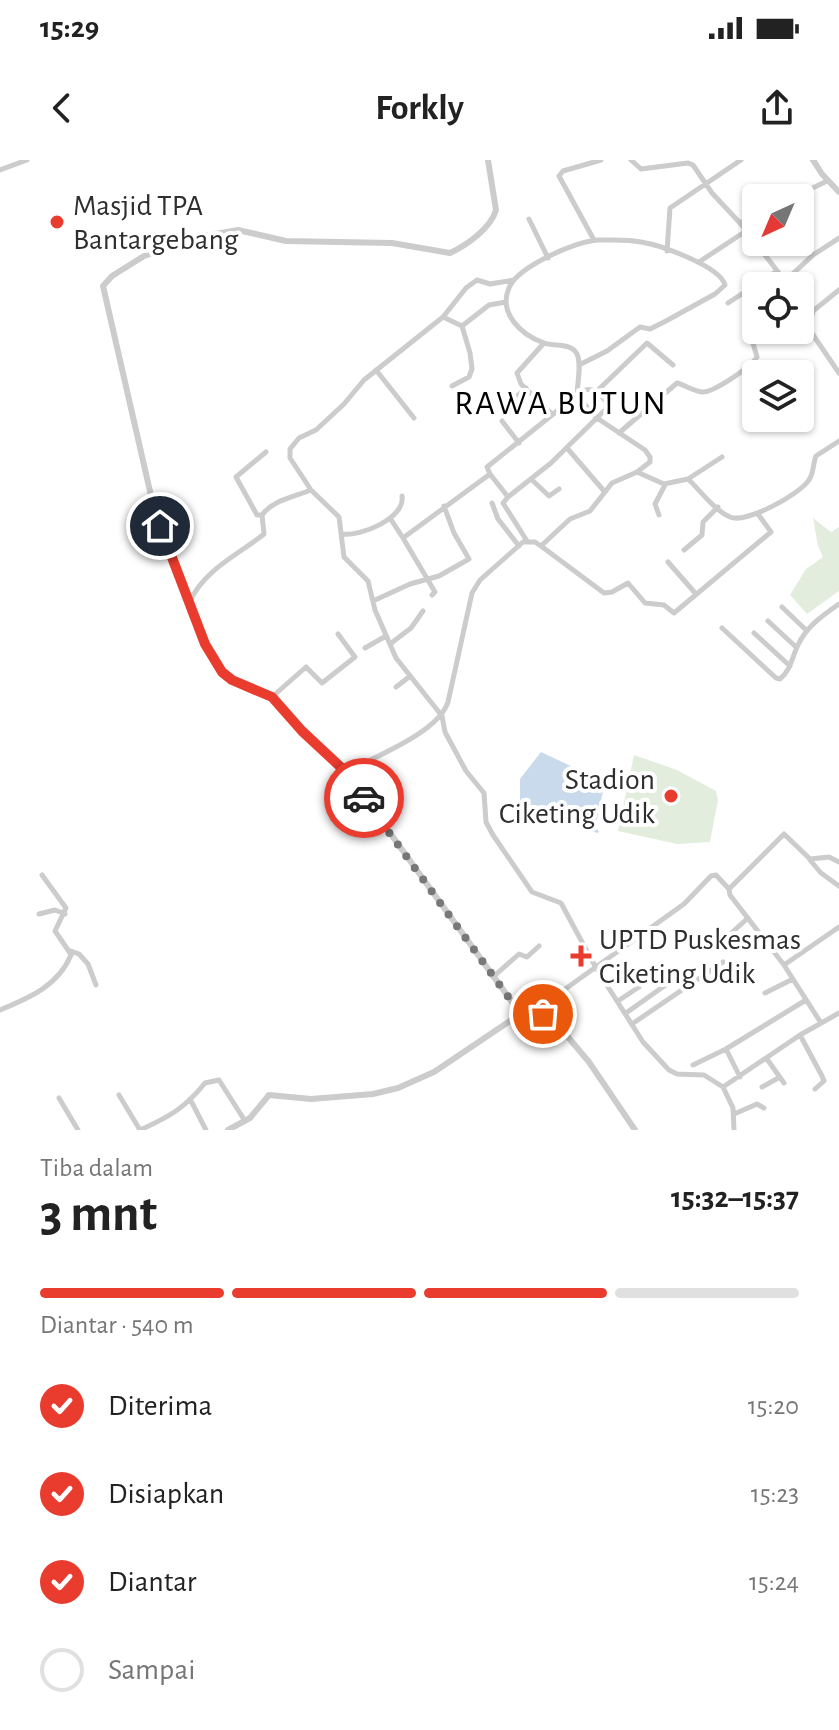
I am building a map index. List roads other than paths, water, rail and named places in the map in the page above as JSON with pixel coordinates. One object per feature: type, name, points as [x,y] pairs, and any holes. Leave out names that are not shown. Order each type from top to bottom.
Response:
[{"type":"street","points":[[0,170],[27,160]]},
{"type":"street","points":[[488,160],[496,210],[494,216],[489,224],[450,253],[392,243],[286,241],[238,230],[199,237],[144,256],[112,276],[103,286],[155,513],[205,644],[222,672],[232,680],[272,697],[302,731],[346,772],[517,1007],[543,1014],[557,1024],[589,1062],[635,1130]]},
{"type":"street","points":[[594,240],[559,176],[563,171],[601,160]]},
{"type":"street","points":[[631,160],[641,169],[693,165],[742,226]]},
{"type":"street","points":[[667,251],[670,208],[741,160]]},
{"type":"street","points":[[813,160],[839,192]]},
{"type":"street","points":[[814,187],[827,181]]},
{"type":"street","points":[[529,219],[548,258]]},
{"type":"street","points":[[699,262],[742,234]]},
{"type":"street","points":[[798,272],[813,255],[839,238]]},
{"type":"street","points":[[541,546],[570,519],[590,511],[612,483],[649,465],[650,457],[645,450],[597,418],[577,396],[579,365],[576,353],[570,347],[544,343],[521,330],[512,320],[506,302],[508,289],[514,280],[528,268],[548,258],[594,240],[640,241],[699,262],[723,278],[723,287],[653,328],[640,327],[607,351],[579,365]]},
{"type":"street","points":[[728,303],[777,271],[765,256]]},
{"type":"street","points":[[514,280],[490,284],[477,280],[466,288],[443,317],[376,370],[316,430],[299,438],[290,449],[290,458],[311,490],[339,517],[344,557],[368,581],[396,658],[442,716],[445,732],[466,771],[484,793],[486,822],[493,835],[532,892],[561,903],[596,968],[643,1042],[669,1070],[677,1074],[704,1075],[723,1087],[734,1114],[734,1130]]},
{"type":"street","points":[[814,310],[839,290]]},
{"type":"street","points":[[462,326],[489,305],[506,302]]},
{"type":"street","points":[[443,317],[462,326]]},
{"type":"street","points":[[452,386],[469,377],[472,369],[462,326]]},
{"type":"street","points":[[814,336],[839,373]]},
{"type":"street","points":[[544,343],[517,373],[517,378],[552,414]]},
{"type":"street","points":[[597,391],[647,343],[673,365]]},
{"type":"street","points":[[619,433],[677,383],[702,392],[710,391],[750,366],[757,357],[753,344]]},
{"type":"street","points":[[376,370],[414,418]]},
{"type":"street","points":[[516,397],[526,388]]},
{"type":"street","points":[[508,497],[487,469],[489,464],[587,389],[597,391],[608,405],[567,448],[503,503],[527,541],[541,546],[604,593],[628,583],[645,603],[664,605],[674,613],[771,532],[758,514]]},
{"type":"street","points":[[502,421],[519,443]]},
{"type":"street","points":[[688,479],[727,516],[737,519],[758,514],[803,486],[810,479],[816,456],[839,441]]},
{"type":"street","points":[[567,448],[604,491]]},
{"type":"street","points":[[262,515],[257,515],[236,477],[266,452]]},
{"type":"street","points":[[637,472],[666,484],[688,479],[722,457]]},
{"type":"street","points":[[403,538],[490,474]]},
{"type":"street","points":[[531,479],[549,496],[559,489]]},
{"type":"street","points":[[659,515],[655,504],[666,484]]},
{"type":"street","points":[[262,515],[271,506],[311,490]]},
{"type":"street","points":[[342,534],[358,535],[390,518],[401,508],[402,496]]},
{"type":"street","points":[[492,503],[498,518],[519,546]]},
{"type":"street","points":[[373,601],[463,565],[470,558],[454,533],[444,506]]},
{"type":"street","points":[[684,550],[702,535],[703,522],[718,507]]},
{"type":"street","points":[[498,518],[505,510]]},
{"type":"street","points":[[190,601],[194,592],[227,559],[264,534],[262,515]]},
{"type":"street","points":[[390,518],[429,580],[435,592],[432,595]]},
{"type":"street","points":[[346,772],[413,736],[442,716],[448,702],[474,588],[484,575],[527,541]]},
{"type":"street","points":[[668,562],[696,594]]},
{"type":"street","points":[[722,628],[780,679],[786,674],[806,630],[839,604]]},
{"type":"street","points":[[782,607],[806,630]]},
{"type":"street","points":[[390,644],[411,628],[423,611]]},
{"type":"street","points":[[768,621],[796,647]]},
{"type":"street","points":[[754,633],[790,666]]},
{"type":"street","points":[[272,697],[306,667],[322,683],[355,657],[338,634]]},
{"type":"street","points":[[365,648],[386,636]]},
{"type":"street","points":[[396,687],[409,677]]},
{"type":"street","points":[[729,889],[784,834],[821,873],[839,886]]},
{"type":"street","points":[[810,859],[829,857],[839,862]]},
{"type":"street","points":[[228,1130],[245,1121],[269,1095],[311,1099],[373,1094],[398,1088],[443,1066],[596,968],[684,904],[711,876],[718,876],[729,889],[730,895],[784,965],[821,1023]]},
{"type":"street","points":[[0,1010],[35,994],[56,979],[71,955],[55,931],[66,908],[44,878]]},
{"type":"street","points":[[39,914],[55,910],[65,914]]},
{"type":"street","points":[[728,936],[748,918]]},
{"type":"street","points":[[784,965],[839,927]]},
{"type":"street","points":[[493,977],[519,954],[527,957],[539,946]]},
{"type":"street","points":[[68,950],[79,954],[88,964],[96,985]]},
{"type":"street","points":[[632,1024],[723,962]]},
{"type":"street","points":[[626,1013],[684,972]]},
{"type":"street","points":[[765,993],[793,979]]},
{"type":"street","points":[[618,1001],[639,987]]},
{"type":"street","points":[[693,1065],[726,1049],[806,1000]]},
{"type":"street","points":[[723,1087],[800,1035],[839,1013]]},
{"type":"street","points":[[800,1035],[824,1081],[815,1089]]},
{"type":"street","points":[[726,1049],[740,1077]]},
{"type":"street","points":[[762,1087],[782,1080],[767,1059]]},
{"type":"street","points":[[119,1095],[140,1130],[173,1115],[205,1083],[219,1080],[245,1121]]},
{"type":"street","points":[[59,1098],[78,1130]]},
{"type":"street","points":[[190,1099],[206,1130]]},
{"type":"street","points":[[734,1114],[757,1104],[764,1108]]},
{"type":"water","points":[[541,752],[605,782],[595,828],[598,833],[581,829],[564,813],[549,807],[548,811],[519,808],[520,779]]},
{"type":"place","name":"Masjid TPA Bantargebang","points":[[57,222]]},
{"type":"place","name":"Stadion Ciketing Udik","points":[[671,796]]},
{"type":"place","name":"UPTD Puskesmas Ciketing Udik","points":[[581,956]]},
{"type":"district","name":"RAWA BUTUN","points":[[561,402]]}]
